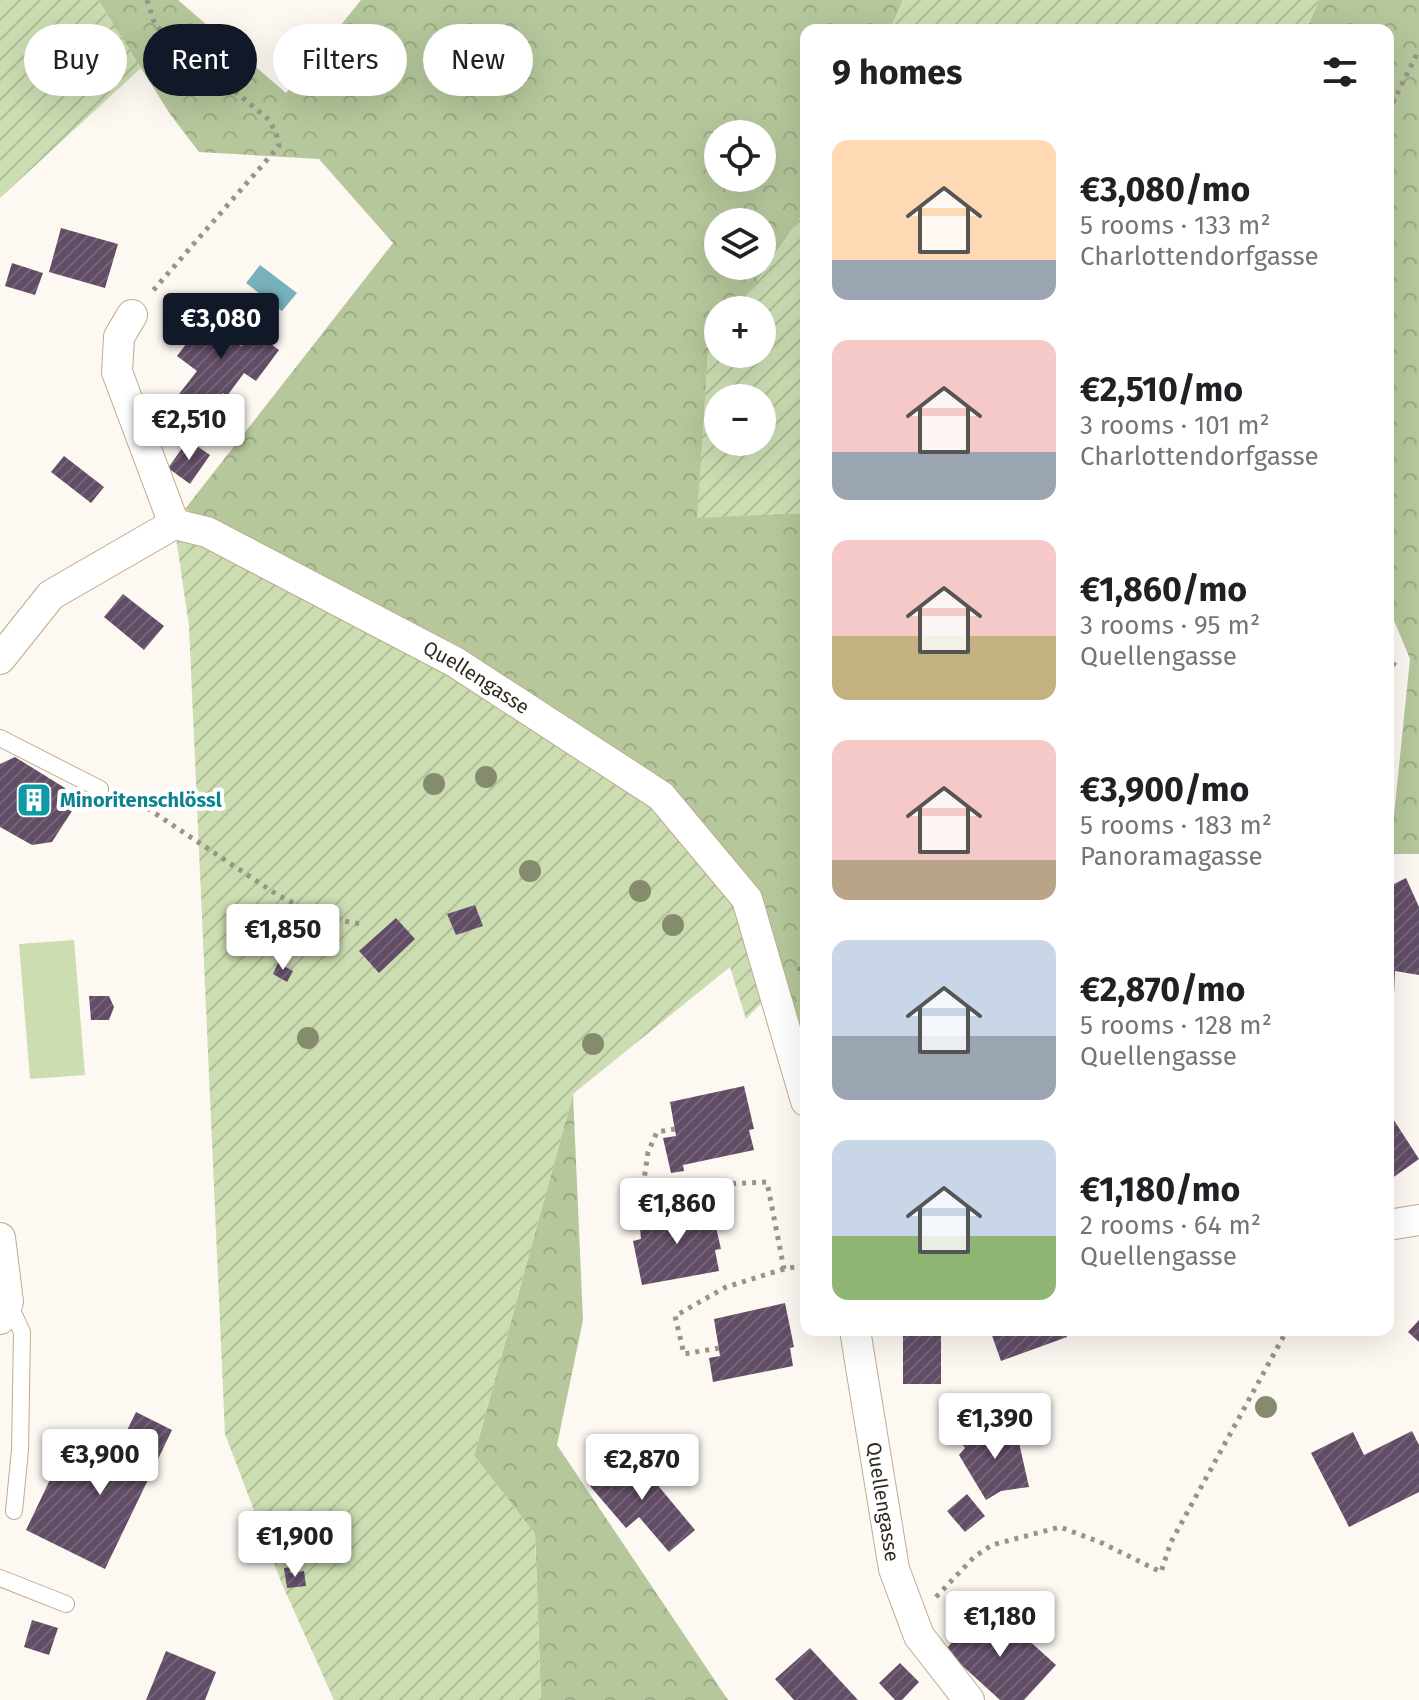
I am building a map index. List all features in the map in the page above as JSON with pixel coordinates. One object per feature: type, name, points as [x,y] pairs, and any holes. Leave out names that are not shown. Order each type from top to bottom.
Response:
[{"type":"street","points":[[0,659],[51,595],[174,524],[117,372],[119,337],[132,315]]},
{"type":"street","name":"Quellengasse","points":[[174,524],[207,532],[455,662],[661,796],[747,899],[800,1080]]},
{"type":"street","points":[[1394,1224],[1419,1220]]},
{"type":"street","points":[[0,1238],[4,1311]]},
{"type":"street","name":"Quellengasse","points":[[856,1336],[894,1569],[919,1636],[969,1700]]},
{"type":"lane","points":[[0,738],[100,789]]},
{"type":"lane","points":[[4,1311],[22,1332],[20,1450],[14,1511]]},
{"type":"lane","points":[[0,1578],[66,1604]]},
{"type":"path","points":[[132,315],[279,146],[276,132],[267,118],[155,25],[147,0]]},
{"type":"path","points":[[1394,100],[1419,50]]},
{"type":"path","points":[[100,789],[138,802],[276,894],[318,916],[360,924]]},
{"type":"path","points":[[675,1129],[657,1132],[648,1152],[644,1180],[652,1188],[767,1182],[784,1269]]},
{"type":"path","points":[[639,1224],[634,1219],[649,1185]]},
{"type":"path","points":[[719,1348],[684,1354],[675,1316],[726,1287],[800,1266]]},
{"type":"path","points":[[930,1603],[974,1557],[992,1545],[1060,1527],[1102,1543],[1161,1572],[1171,1542],[1284,1336]]},
{"type":"green space","points":[[0,0],[98,0],[113,24],[24,24],[24,96],[111,96],[0,198]]},
{"type":"green space","points":[[98,0],[178,0],[206,24],[143,24],[143,71],[127,46],[127,24],[113,24]]},
{"type":"green space","points":[[361,0],[903,0],[893,24],[800,24],[800,218],[776,253],[776,208],[704,208],[704,280],[757,280],[747,296],[704,296],[704,368],[707,368],[698,517],[800,513],[800,1048],[669,787],[461,647],[185,509],[393,243],[319,159],[199,152],[159,96],[257,96],[257,68],[273,82],[273,96],[407,96],[407,24],[342,24]]},
{"type":"green space","points":[[903,0],[1319,0],[1309,24],[893,24]]},
{"type":"green space","points":[[1319,0],[1419,0],[1419,854],[1394,854],[1394,815],[1410,659],[1394,620],[1394,24],[1309,24]]},
{"type":"green space","points":[[127,46],[141,68],[127,81]]},
{"type":"green space","points":[[800,218],[800,513],[697,518],[704,413],[704,456],[776,456],[776,384],[706,384],[707,368],[776,368],[776,296],[747,296],[757,280],[776,280],[776,253]]},
{"type":"green space","points":[[174,524],[207,532],[661,796],[747,899],[774,990],[746,1019],[730,967],[573,1094],[474,1456],[535,1534],[541,1700],[334,1700],[282,1584],[225,1434],[189,626]]},
{"type":"green space","points":[[74,940],[85,1075],[30,1079],[19,944]]},
{"type":"green space","points":[[573,1094],[583,1320],[557,1445],[728,1700],[541,1700],[535,1534],[474,1456]]},
{"type":"water","points":[[260,265],[297,293],[282,311],[246,283]]},
{"type":"building","points":[[61,228],[118,244],[105,288],[49,272]]},
{"type":"building","points":[[12,263],[43,273],[35,295],[5,286]]},
{"type":"building","points":[[213,309],[236,326],[228,336],[241,346],[252,330],[279,350],[256,381],[244,373],[227,396],[223,393],[207,415],[179,394],[197,371],[177,356]]},
{"type":"building","points":[[188,440],[210,455],[190,484],[168,468]]},
{"type":"building","points":[[64,456],[104,487],[91,503],[51,472]]},
{"type":"building","points":[[123,594],[164,626],[144,650],[104,617]]},
{"type":"building","name":"Minoritenschlössl","points":[[15,757],[65,788],[72,811],[52,842],[32,845],[0,827],[0,764]]},
{"type":"building","points":[[1406,878],[1419,907],[1419,975],[1395,971],[1394,995],[1394,884]]},
{"type":"building","points":[[475,905],[483,926],[456,935],[447,914]]},
{"type":"building","points":[[396,918],[415,939],[379,973],[359,951]]},
{"type":"building","points":[[278,963],[293,971],[287,982],[273,974]]},
{"type":"building","points":[[89,996],[109,996],[114,1007],[109,1020],[91,1020]]},
{"type":"building","points":[[744,1086],[754,1129],[749,1130],[754,1150],[683,1165],[684,1171],[671,1173],[663,1138],[676,1136],[670,1102]]},
{"type":"building","points":[[1394,1120],[1419,1159],[1394,1177]]},
{"type":"building","points":[[711,1206],[721,1249],[715,1250],[719,1271],[642,1285],[633,1241],[641,1239],[639,1220]]},
{"type":"building","points":[[785,1303],[794,1347],[790,1348],[793,1366],[713,1382],[709,1358],[720,1356],[714,1319]]},
{"type":"building","points":[[1419,1320],[1419,1342],[1408,1332]]},
{"type":"building","points":[[903,1336],[941,1336],[941,1384],[903,1384]]},
{"type":"building","points":[[992,1336],[1067,1336],[1067,1337],[1001,1361]]},
{"type":"building","points":[[136,1412],[172,1430],[105,1569],[26,1530],[58,1463],[101,1484]]},
{"type":"building","points":[[1015,1425],[1029,1487],[1001,1491],[986,1500],[959,1455],[965,1448],[958,1438]]},
{"type":"building","points":[[1412,1431],[1419,1445],[1419,1492],[1349,1527],[1311,1453],[1353,1432],[1364,1455]]},
{"type":"building","points":[[631,1453],[695,1530],[669,1552],[639,1517],[626,1528],[590,1486]]},
{"type":"building","points":[[967,1494],[985,1516],[965,1532],[947,1511]]},
{"type":"building","points":[[290,1567],[290,1573],[304,1571],[306,1586],[287,1588],[284,1568]]},
{"type":"building","points":[[980,1612],[1006,1636],[1014,1627],[1056,1665],[1024,1700],[1000,1700],[945,1650]]},
{"type":"building","points":[[32,1620],[58,1628],[49,1655],[24,1647]]},
{"type":"building","points":[[810,1648],[858,1700],[794,1700],[775,1679]]},
{"type":"building","points":[[166,1651],[216,1672],[205,1700],[146,1700]]},
{"type":"building","points":[[900,1663],[919,1682],[902,1700],[895,1700],[879,1683]]},
{"type":"place","name":"Minoritenschlössl","points":[[34,800]]}]
